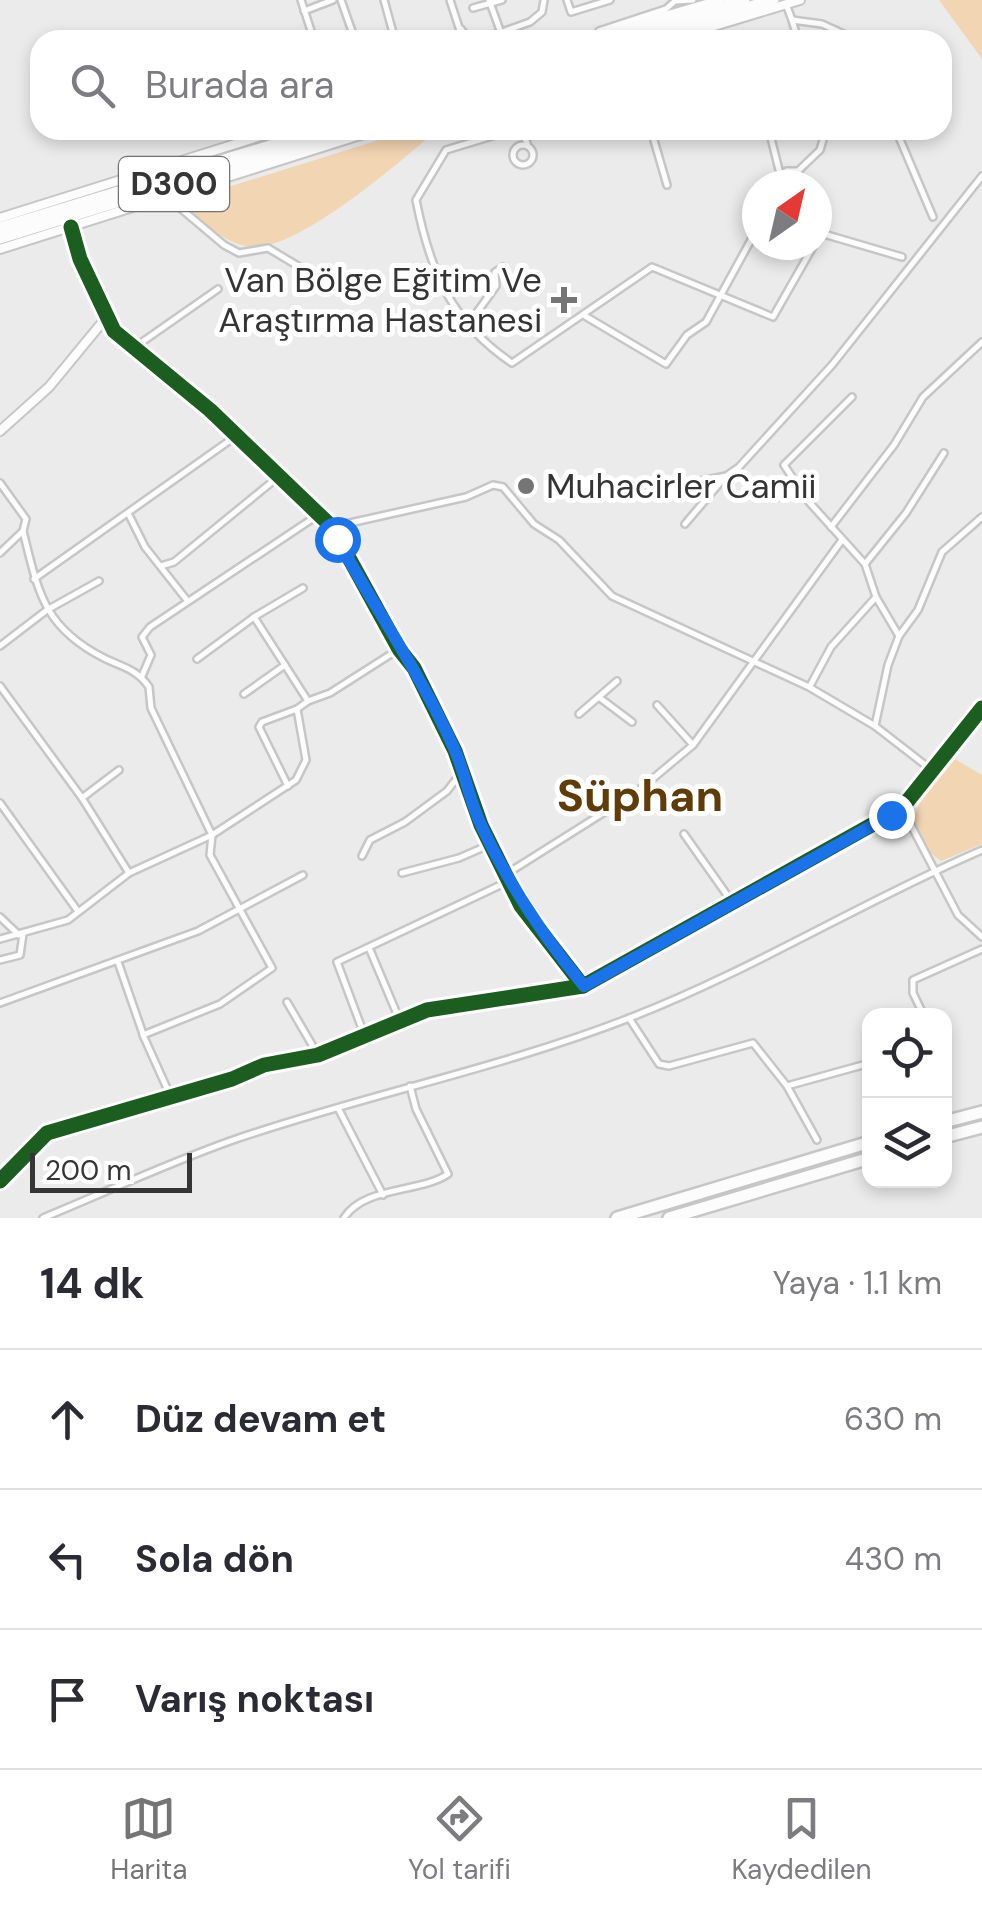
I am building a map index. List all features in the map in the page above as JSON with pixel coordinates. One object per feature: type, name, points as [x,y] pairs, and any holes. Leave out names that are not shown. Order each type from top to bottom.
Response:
[{"type":"highway","points":[[646,30],[744,0]]},
{"type":"highway","points":[[678,30],[780,2]]},
{"type":"highway","points":[[195,168],[278,140]]},
{"type":"highway","name":"D300","points":[[0,228],[288,140]]},
{"type":"highway","name":"D300","points":[[0,238],[316,140]]},
{"type":"highway","points":[[952,1120],[982,1112]]},
{"type":"highway","points":[[952,1135],[982,1127]]},
{"type":"highway","points":[[617,1218],[862,1144]]},
{"type":"highway","points":[[670,1218],[862,1160]]},
{"type":"street","points":[[301,0],[310,30]]},
{"type":"street","points":[[304,12],[333,0]]},
{"type":"street","points":[[341,0],[352,30]]},
{"type":"street","points":[[384,0],[392,30]]},
{"type":"street","points":[[450,0],[460,30]]},
{"type":"street","points":[[472,8],[502,0]]},
{"type":"street","points":[[508,30],[530,22],[542,12],[544,0]]},
{"type":"street","points":[[568,0],[571,12],[610,0]]},
{"type":"street","points":[[608,30],[666,9],[675,1],[693,0]]},
{"type":"street","points":[[615,30],[720,0]]},
{"type":"street","points":[[709,30],[780,2],[800,0]]},
{"type":"street","points":[[490,2],[499,30]]},
{"type":"street","points":[[780,2],[795,30]]},
{"type":"street","points":[[792,20],[835,30]]},
{"type":"street","points":[[0,218],[248,140]]},
{"type":"street","points":[[0,249],[344,140]]},
{"type":"street","points":[[476,140],[442,152],[416,200],[441,290],[488,348],[518,364],[652,267],[717,298],[773,317],[805,260]]},
{"type":"street","points":[[513,140],[513,158],[524,165],[533,155],[525,140]]},
{"type":"street","points":[[654,140],[667,185]]},
{"type":"street","points":[[771,140],[779,170]]},
{"type":"street","points":[[799,170],[820,150],[823,140]]},
{"type":"street","points":[[900,140],[933,217]]},
{"type":"street","points":[[514,148],[528,146]]},
{"type":"street","points":[[685,524],[832,364],[982,176]]},
{"type":"street","points":[[166,196],[224,246],[239,253],[268,248],[333,287]]},
{"type":"street","points":[[71,227],[105,319],[132,348],[236,436],[332,526],[399,649],[414,668],[456,751],[491,844],[529,918],[584,986]]},
{"type":"street","points":[[832,236],[902,257]]},
{"type":"street","points":[[584,316],[666,364],[687,334],[706,322],[742,255]]},
{"type":"street","points":[[470,322],[496,286],[495,272],[504,268]]},
{"type":"street","points":[[132,348],[218,289]]},
{"type":"street","points":[[0,431],[48,387],[105,319]]},
{"type":"street","points":[[830,527],[894,445],[924,397],[982,342]]},
{"type":"street","points":[[976,350],[982,356]]},
{"type":"street","points":[[852,397],[784,465],[830,527],[865,564],[876,597],[900,636]]},
{"type":"street","points":[[33,580],[236,436]]},
{"type":"street","points":[[865,564],[906,513],[944,453]]},
{"type":"street","points":[[642,494],[726,476]]},
{"type":"street","points":[[161,566],[174,562],[278,478]]},
{"type":"street","points":[[0,483],[26,520],[22,531],[0,553]]},
{"type":"street","points":[[332,526],[466,497],[494,485],[503,487],[534,524],[559,540],[612,596],[809,687],[875,726],[933,771]]},
{"type":"street","points":[[777,497],[806,496]]},
{"type":"street","points":[[142,676],[151,655],[142,637],[186,600],[318,514]]},
{"type":"street","points":[[129,515],[144,548],[186,600]]},
{"type":"street","points":[[875,726],[888,665],[900,636],[918,610],[942,552],[982,517]]},
{"type":"street","points":[[22,531],[33,580],[46,610],[78,643],[142,676],[150,687],[151,708],[212,835],[210,855],[272,968],[220,1004],[144,1034]]},
{"type":"street","points":[[364,1034],[337,962],[509,877],[638,791],[692,745],[751,659],[842,540]]},
{"type":"street","points":[[0,646],[46,610],[99,581]]},
{"type":"street","points":[[197,659],[254,616],[303,588]]},
{"type":"street","points":[[809,687],[831,646],[876,597]]},
{"type":"street","points":[[254,616],[308,701]]},
{"type":"street","points":[[288,786],[259,727],[262,722],[330,693],[399,649]]},
{"type":"street","points":[[244,694],[285,665]]},
{"type":"street","points":[[579,714],[617,681]]},
{"type":"street","points":[[0,686],[82,798],[129,872]]},
{"type":"street","points":[[600,698],[632,722]]},
{"type":"street","points":[[658,705],[692,745]]},
{"type":"street","points":[[0,1181],[47,1133],[232,1079],[264,1065],[318,1055],[427,1010],[584,986],[902,808],[982,708]]},
{"type":"street","points":[[0,939],[68,920],[129,872],[212,835],[288,786],[306,760],[297,709]]},
{"type":"street","points":[[82,798],[119,770]]},
{"type":"street","points":[[362,856],[370,840],[405,822],[446,791],[462,773]]},
{"type":"street","points":[[0,802],[77,910]]},
{"type":"street","points":[[902,808],[922,853],[936,870],[958,915],[982,937]]},
{"type":"street","points":[[684,834],[734,904]]},
{"type":"street","points":[[402,873],[459,858],[491,844]]},
{"type":"street","points":[[43,1218],[231,1141],[548,1048],[629,1018],[697,991],[982,850]]},
{"type":"street","points":[[0,1004],[198,931],[303,874]]},
{"type":"street","points":[[0,917],[21,934]]},
{"type":"street","points":[[0,960],[20,955],[21,934]]},
{"type":"street","points":[[370,948],[400,1020]]},
{"type":"street","points":[[920,1008],[913,993],[913,980],[982,949]]},
{"type":"street","points":[[118,962],[170,1095]]},
{"type":"street","points":[[287,1002],[318,1055]]},
{"type":"street","points":[[629,1018],[659,1064],[754,1043],[786,1086],[818,1140]]},
{"type":"street","points":[[786,1086],[862,1065]]},
{"type":"street","points":[[344,1218],[347,1212],[383,1194],[448,1174],[416,1109],[410,1086]]},
{"type":"street","points":[[338,1108],[383,1194]]},
{"type":"shaded area","points":[[939,0],[982,0],[982,59]]},
{"type":"shaded area","points":[[379,140],[425,140],[323,219],[274,244],[245,246],[224,237],[183,201]]},
{"type":"shaded area","points":[[955,759],[982,775],[982,844],[941,861],[916,835],[914,822],[923,798]]},
{"type":"cycle path","points":[[71,227],[80,259],[114,331],[210,410],[332,527],[399,649],[414,668],[455,751],[481,825],[521,906],[583,986]]},
{"type":"cycle path","points":[[0,1181],[47,1133],[232,1079],[264,1065],[318,1055],[427,1010],[583,986],[902,808],[982,708]]},
{"type":"place","name":"Van Bölge Eğitim Ve Araştırma Hastanesi","points":[[564,300]]},
{"type":"place","name":"Muhacirler Camii","points":[[526,486]]},
{"type":"district","name":"Süphan","points":[[640,795]]},
{"type":"route","points":[[337,539],[399,649],[414,668],[456,751],[481,825],[521,906],[584,986],[891,815]]}]
